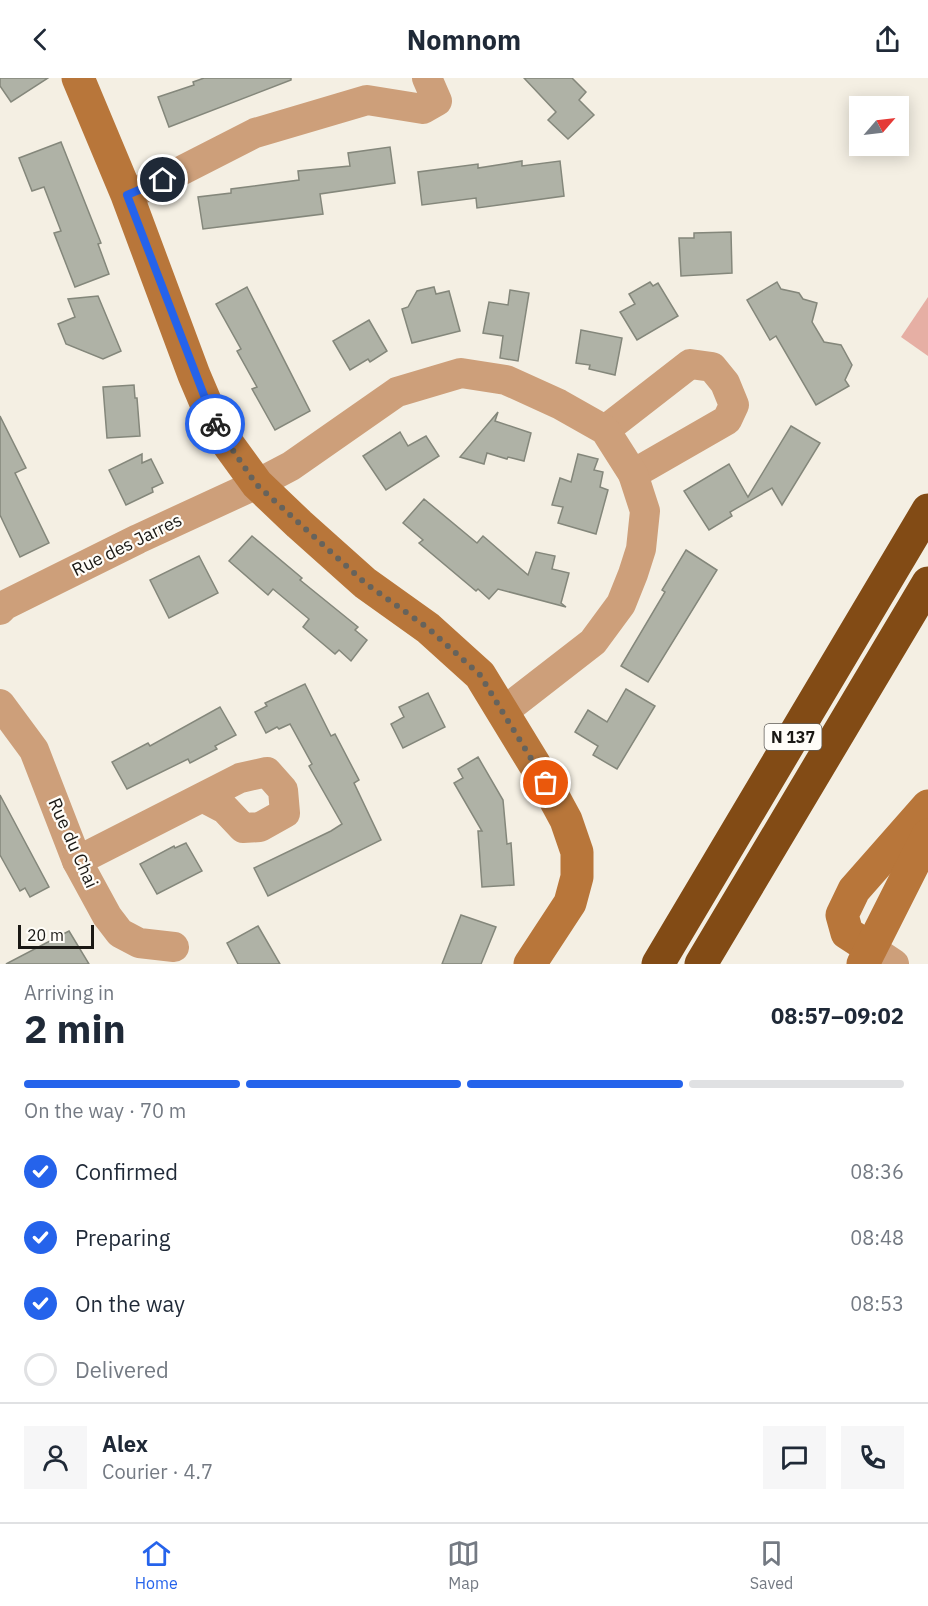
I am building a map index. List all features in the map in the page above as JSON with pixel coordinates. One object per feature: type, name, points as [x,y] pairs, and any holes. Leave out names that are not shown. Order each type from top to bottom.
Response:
[{"type":"highway","name":"N 137","points":[[658,964],[928,510]]},
{"type":"highway","name":"N 137","points":[[701,964],[928,583]]},
{"type":"street","points":[[78,78],[127,195],[217,429],[256,484],[365,583],[428,628],[480,675],[566,820],[577,852],[577,877],[570,903],[530,964]]},
{"type":"street","points":[[127,195],[163,180],[255,133],[365,89],[423,109],[437,101],[427,78]]},
{"type":"street","points":[[503,712],[593,642],[621,604],[633,574],[640,549],[645,511],[633,474],[605,430],[690,364],[712,367],[725,383],[734,405],[727,420],[633,474]]},
{"type":"street","name":"Rue des Jarres","points":[[2,603],[291,466],[398,392],[461,373],[506,380],[559,404],[605,430]]},
{"type":"street","name":"Rue du Chai","points":[[0,704],[34,750],[77,861],[107,916],[120,933],[139,943],[174,947]]},
{"type":"street","points":[[77,861],[204,798]]},
{"type":"street","points":[[928,806],[854,890],[842,915],[847,933],[876,959],[928,835]]},
{"type":"shaded area","points":[[928,297],[928,356],[901,337]]},
{"type":"building","points":[[0,78],[48,78],[11,102],[0,86]]},
{"type":"building","points":[[204,78],[291,78],[291,80],[169,127],[158,97],[194,85],[193,82]]},
{"type":"building","points":[[524,78],[572,78],[586,92],[579,100],[594,115],[568,139],[548,120],[556,112]]},
{"type":"building","points":[[61,142],[101,243],[98,244],[109,274],[75,287],[54,233],[61,231],[44,187],[32,191],[19,158]]},
{"type":"building","points":[[390,147],[395,183],[320,194],[323,214],[203,229],[198,197],[231,193],[231,189],[299,180],[298,171],[350,166],[348,153]]},
{"type":"building","points":[[522,161],[522,166],[560,161],[564,196],[477,208],[476,198],[422,205],[418,172],[478,164],[478,168]]},
{"type":"building","points":[[731,232],[732,273],[681,276],[679,238],[694,238],[694,233]]},
{"type":"building","points":[[650,282],[653,286],[658,283],[678,316],[637,340],[620,312],[635,304],[629,294]]},
{"type":"building","points":[[777,282],[781,289],[799,293],[803,299],[817,303],[812,322],[824,342],[841,345],[852,365],[845,380],[849,386],[816,405],[776,336],[770,340],[747,300]]},
{"type":"building","points":[[247,287],[310,411],[275,430],[252,389],[257,387],[237,351],[241,349],[216,304]]},
{"type":"building","points":[[434,287],[436,294],[449,291],[460,331],[412,343],[402,309],[408,307],[417,291]]},
{"type":"building","points":[[510,290],[529,293],[518,361],[500,358],[503,336],[483,333],[489,302],[508,305]]},
{"type":"building","points":[[98,296],[121,351],[103,359],[66,344],[58,324],[75,317],[68,299]]},
{"type":"building","points":[[369,320],[387,351],[370,362],[368,359],[350,370],[333,341]]},
{"type":"building","points":[[581,330],[622,338],[615,375],[589,369],[590,365],[576,363]]},
{"type":"building","points":[[134,385],[140,436],[107,438],[103,387]]},
{"type":"building","points":[[498,412],[495,421],[531,433],[524,461],[487,453],[484,464],[460,457]]},
{"type":"building","points":[[0,416],[26,468],[15,473],[49,543],[20,557],[0,515]]},
{"type":"building","points":[[791,426],[820,443],[782,505],[772,488],[730,512],[732,516],[709,530],[684,491],[729,464],[748,497]]},
{"type":"building","points":[[400,432],[408,446],[426,436],[439,456],[386,490],[363,456]]},
{"type":"building","points":[[142,454],[142,463],[151,459],[163,483],[152,488],[153,492],[126,505],[109,470]]},
{"type":"building","points":[[578,454],[598,459],[594,470],[603,472],[600,487],[608,490],[596,534],[558,523],[563,507],[552,505],[560,478],[571,482]]},
{"type":"building","points":[[424,499],[477,543],[483,536],[528,575],[536,552],[555,556],[552,569],[569,573],[561,603],[566,607],[498,589],[489,599],[478,589],[476,591],[419,543],[423,540],[403,523]]},
{"type":"building","points":[[252,536],[302,578],[300,580],[358,627],[355,630],[367,640],[351,661],[339,650],[335,654],[303,627],[309,619],[273,589],[268,595],[229,561]]},
{"type":"building","points":[[686,550],[717,570],[648,682],[621,666],[665,592],[662,590]]},
{"type":"building","points":[[199,556],[218,593],[169,618],[150,580]]},
{"type":"building","points":[[305,684],[331,736],[335,734],[359,780],[354,783],[381,840],[268,896],[254,868],[342,824],[309,766],[312,764],[290,724],[266,733],[255,712],[267,706],[265,703]]},
{"type":"building","points":[[626,689],[655,706],[617,769],[593,755],[598,746],[575,732],[588,710],[607,722]]},
{"type":"building","points":[[428,693],[445,727],[403,748],[391,724],[404,717],[399,707]]},
{"type":"building","points":[[220,707],[236,735],[215,746],[217,749],[190,763],[188,759],[127,789],[112,762],[148,743],[150,746]]},
{"type":"building","points":[[478,757],[503,800],[507,844],[511,843],[514,885],[482,887],[478,831],[482,831],[454,783],[463,778],[458,769]]},
{"type":"building","points":[[0,795],[49,887],[30,897],[25,888],[20,891],[0,855]]},
{"type":"building","points":[[186,843],[202,871],[157,894],[140,864],[174,846],[175,848]]},
{"type":"building","points":[[461,915],[496,927],[481,964],[442,964]]},
{"type":"building","points":[[258,926],[280,964],[238,964],[227,943]]},
{"type":"building","points":[[69,931],[89,964],[6,964]]},
{"type":"way so far","points":[[215,424],[256,484],[365,583],[428,628],[480,675],[546,783]]},
{"type":"route","points":[[163,180],[127,195],[215,424]]}]
